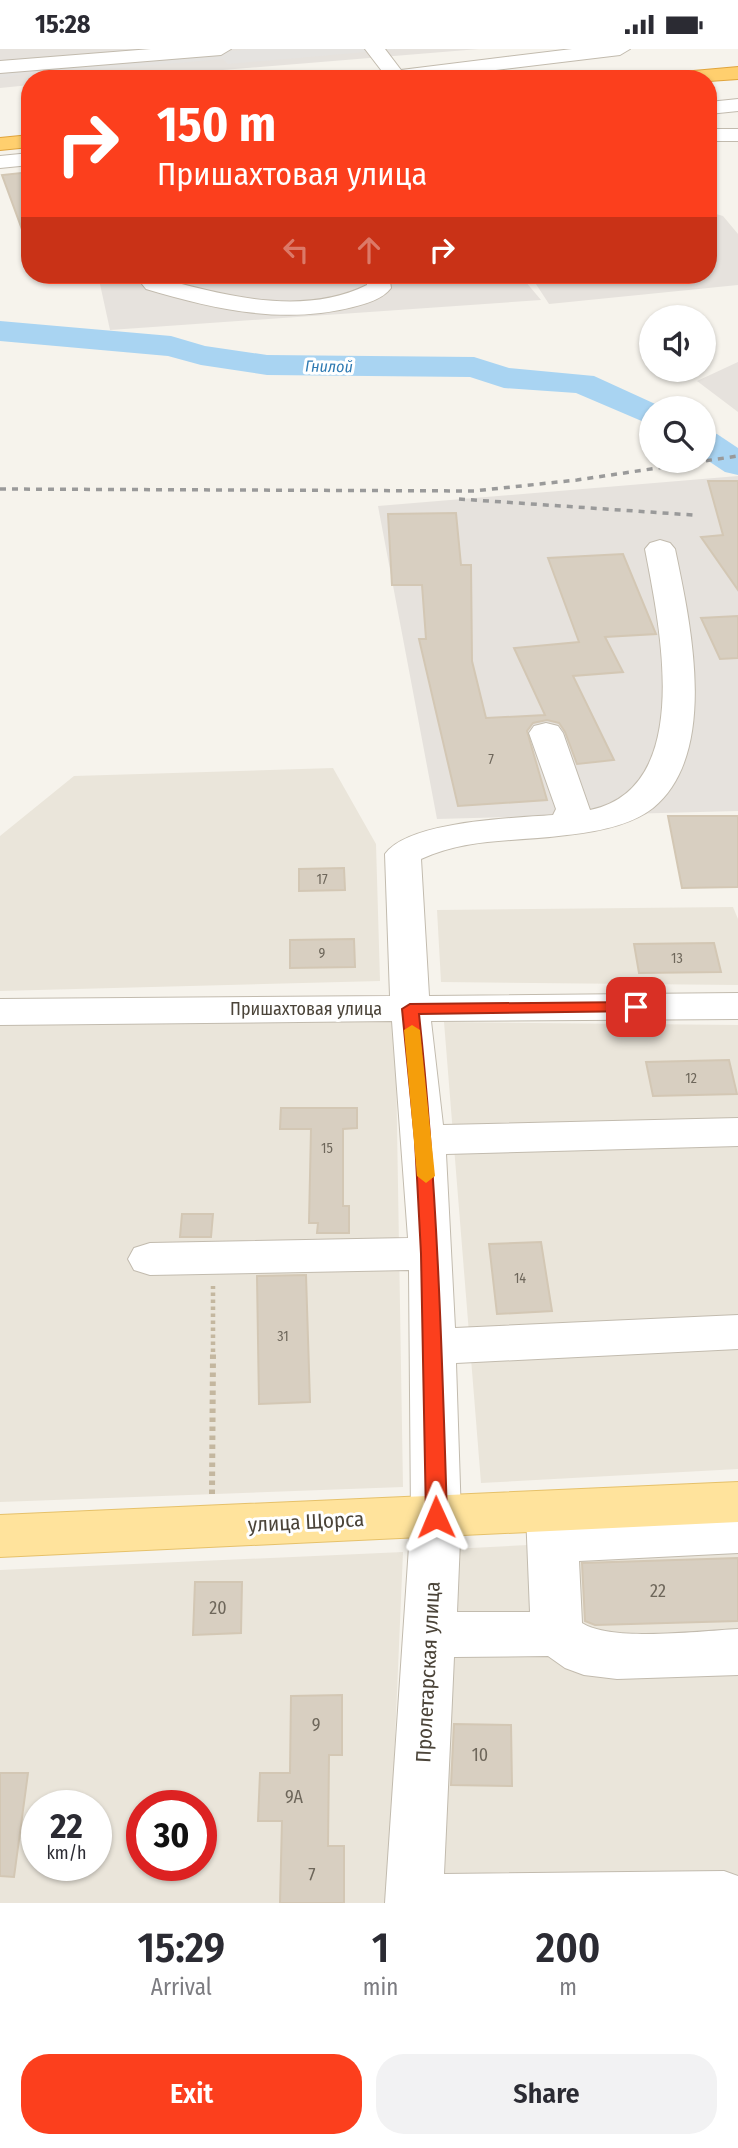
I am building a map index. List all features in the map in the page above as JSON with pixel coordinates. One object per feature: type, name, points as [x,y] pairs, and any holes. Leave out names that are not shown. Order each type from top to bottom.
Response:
[{"type":"highway","points":[[717,75],[738,73]]},
{"type":"highway","points":[[717,82],[738,81]]},
{"type":"highway","points":[[0,137],[21,136]]},
{"type":"highway","points":[[0,144],[21,142]]},
{"type":"main road","name":"улица Щорса","points":[[0,1536],[436,1517],[551,1527],[738,1502]]},
{"type":"street","points":[[0,67],[221,49]]},
{"type":"street","points":[[375,49],[392,70]]},
{"type":"street","points":[[459,70],[620,49]]},
{"type":"street","points":[[717,107],[738,105]]},
{"type":"street","points":[[717,135],[738,135]]},
{"type":"street","points":[[0,162],[21,160]]},
{"type":"street","points":[[154,284],[217,302],[264,307],[313,307],[370,294],[379,288],[378,284]]},
{"type":"street","points":[[565,825],[606,818],[637,803],[655,784],[675,743],[680,653],[660,549]]},
{"type":"street","points":[[546,733],[573,809],[565,825]]},
{"type":"street","name":"Пролетарская улица","points":[[414,1903],[436,1517],[430,1254],[424,1140],[410,1009],[403,854],[422,844],[459,834],[565,825]]},
{"type":"street","name":"Пришахтовая улица","points":[[0,1013],[738,1006]]},
{"type":"street","points":[[424,1140],[738,1132]]},
{"type":"street","points":[[150,1259],[430,1254]]},
{"type":"street","points":[[433,1346],[738,1332]]},
{"type":"street","points":[[557,1633],[551,1527],[738,1532]]},
{"type":"street","points":[[431,1635],[557,1633],[584,1653],[617,1656],[738,1652]]},
{"type":"street","points":[[414,1903],[724,1898]]},
{"type":"path","points":[[212,1527],[213,1259]]},
{"type":"shaded area","points":[[0,49],[479,49],[222,70],[21,70],[21,86],[0,88]]},
{"type":"shaded area","points":[[253,49],[401,49],[228,64],[223,59],[95,70],[21,70],[21,74],[0,78],[0,71]]},
{"type":"shaded area","points":[[717,214],[723,216],[738,234],[738,285],[549,304],[536,284],[717,284]]},
{"type":"shaded area","points":[[100,284],[528,284],[541,300],[110,330]]},
{"type":"shaded area","points":[[738,362],[738,412],[698,382],[716,382],[716,372]]},
{"type":"shaded area","points":[[738,476],[738,811],[437,819],[378,506]]},
{"type":"shaded area","points":[[333,768],[376,844],[380,981],[0,991],[0,836],[74,776]]},
{"type":"shaded area","points":[[733,907],[738,919],[738,985],[441,982],[437,910]]},
{"type":"shaded area","points":[[395,1005],[403,1487],[0,1502],[0,1018]]},
{"type":"shaded area","points":[[444,1022],[738,1025],[738,1469],[481,1483]]},
{"type":"shaded area","points":[[738,1534],[738,1903],[429,1903],[431,1550]]},
{"type":"shaded area","points":[[403,1552],[388,1903],[0,1903],[0,1570]]},
{"type":"building","points":[[21,173],[21,227],[2,175]]},
{"type":"building","points":[[708,481],[738,481],[738,590],[701,537],[723,535]]},
{"type":"building","points":[[456,513],[461,565],[471,565],[472,661],[486,718],[545,715],[514,648],[579,642],[548,558],[623,554],[656,634],[605,637],[623,672],[573,676],[614,760],[577,764],[559,723],[547,720],[533,723],[527,731],[547,800],[458,806],[419,639],[426,639],[422,585],[392,585],[388,514]]},
{"type":"building","points":[[738,616],[738,658],[720,659],[701,618]]},
{"type":"building","points":[[668,816],[738,816],[738,887],[682,888]]},
{"type":"building","points":[[344,868],[345,890],[299,891],[299,869]]},
{"type":"building","points":[[354,939],[355,967],[290,968],[290,940]]},
{"type":"building","points":[[714,943],[721,972],[639,973],[634,944]]},
{"type":"building","points":[[729,1060],[737,1094],[653,1096],[646,1062]]},
{"type":"building","points":[[281,1108],[357,1108],[357,1128],[343,1129],[343,1206],[349,1206],[349,1233],[317,1233],[318,1223],[309,1223],[311,1129],[280,1129]]},
{"type":"building","points":[[182,1214],[213,1214],[211,1237],[180,1237]]},
{"type":"building","points":[[541,1242],[552,1311],[497,1314],[489,1244]]},
{"type":"building","points":[[306,1275],[310,1402],[259,1404],[257,1276]]},
{"type":"building","points":[[738,1558],[738,1621],[595,1625],[585,1621],[582,1563]]},
{"type":"building","points":[[195,1582],[242,1582],[241,1633],[193,1635]]},
{"type":"building","points":[[342,1695],[342,1755],[329,1755],[328,1846],[344,1846],[344,1903],[280,1903],[282,1821],[258,1821],[260,1773],[290,1773],[291,1696]]},
{"type":"building","points":[[454,1724],[511,1725],[512,1786],[451,1785]]},
{"type":"building","points":[[0,1773],[28,1773],[26,1790],[21,1790],[21,1825],[14,1877],[0,1876]]},
{"type":"waterway","name":"Гнилой","points":[[0,331],[171,346],[201,355],[267,365],[474,367],[504,378],[582,383],[639,409]]},
{"type":"waterway","name":"Гнилой","points":[[716,450],[738,464]]},
{"type":"railway","points":[[0,489],[474,491],[577,480],[738,456]]},
{"type":"railway","points":[[459,499],[693,515]]},
{"type":"slow traffic","points":[[412,1030],[426,1176]]},
{"type":"route","points":[[436,1517],[430,1254],[424,1140],[410,1009],[636,1007]]}]
